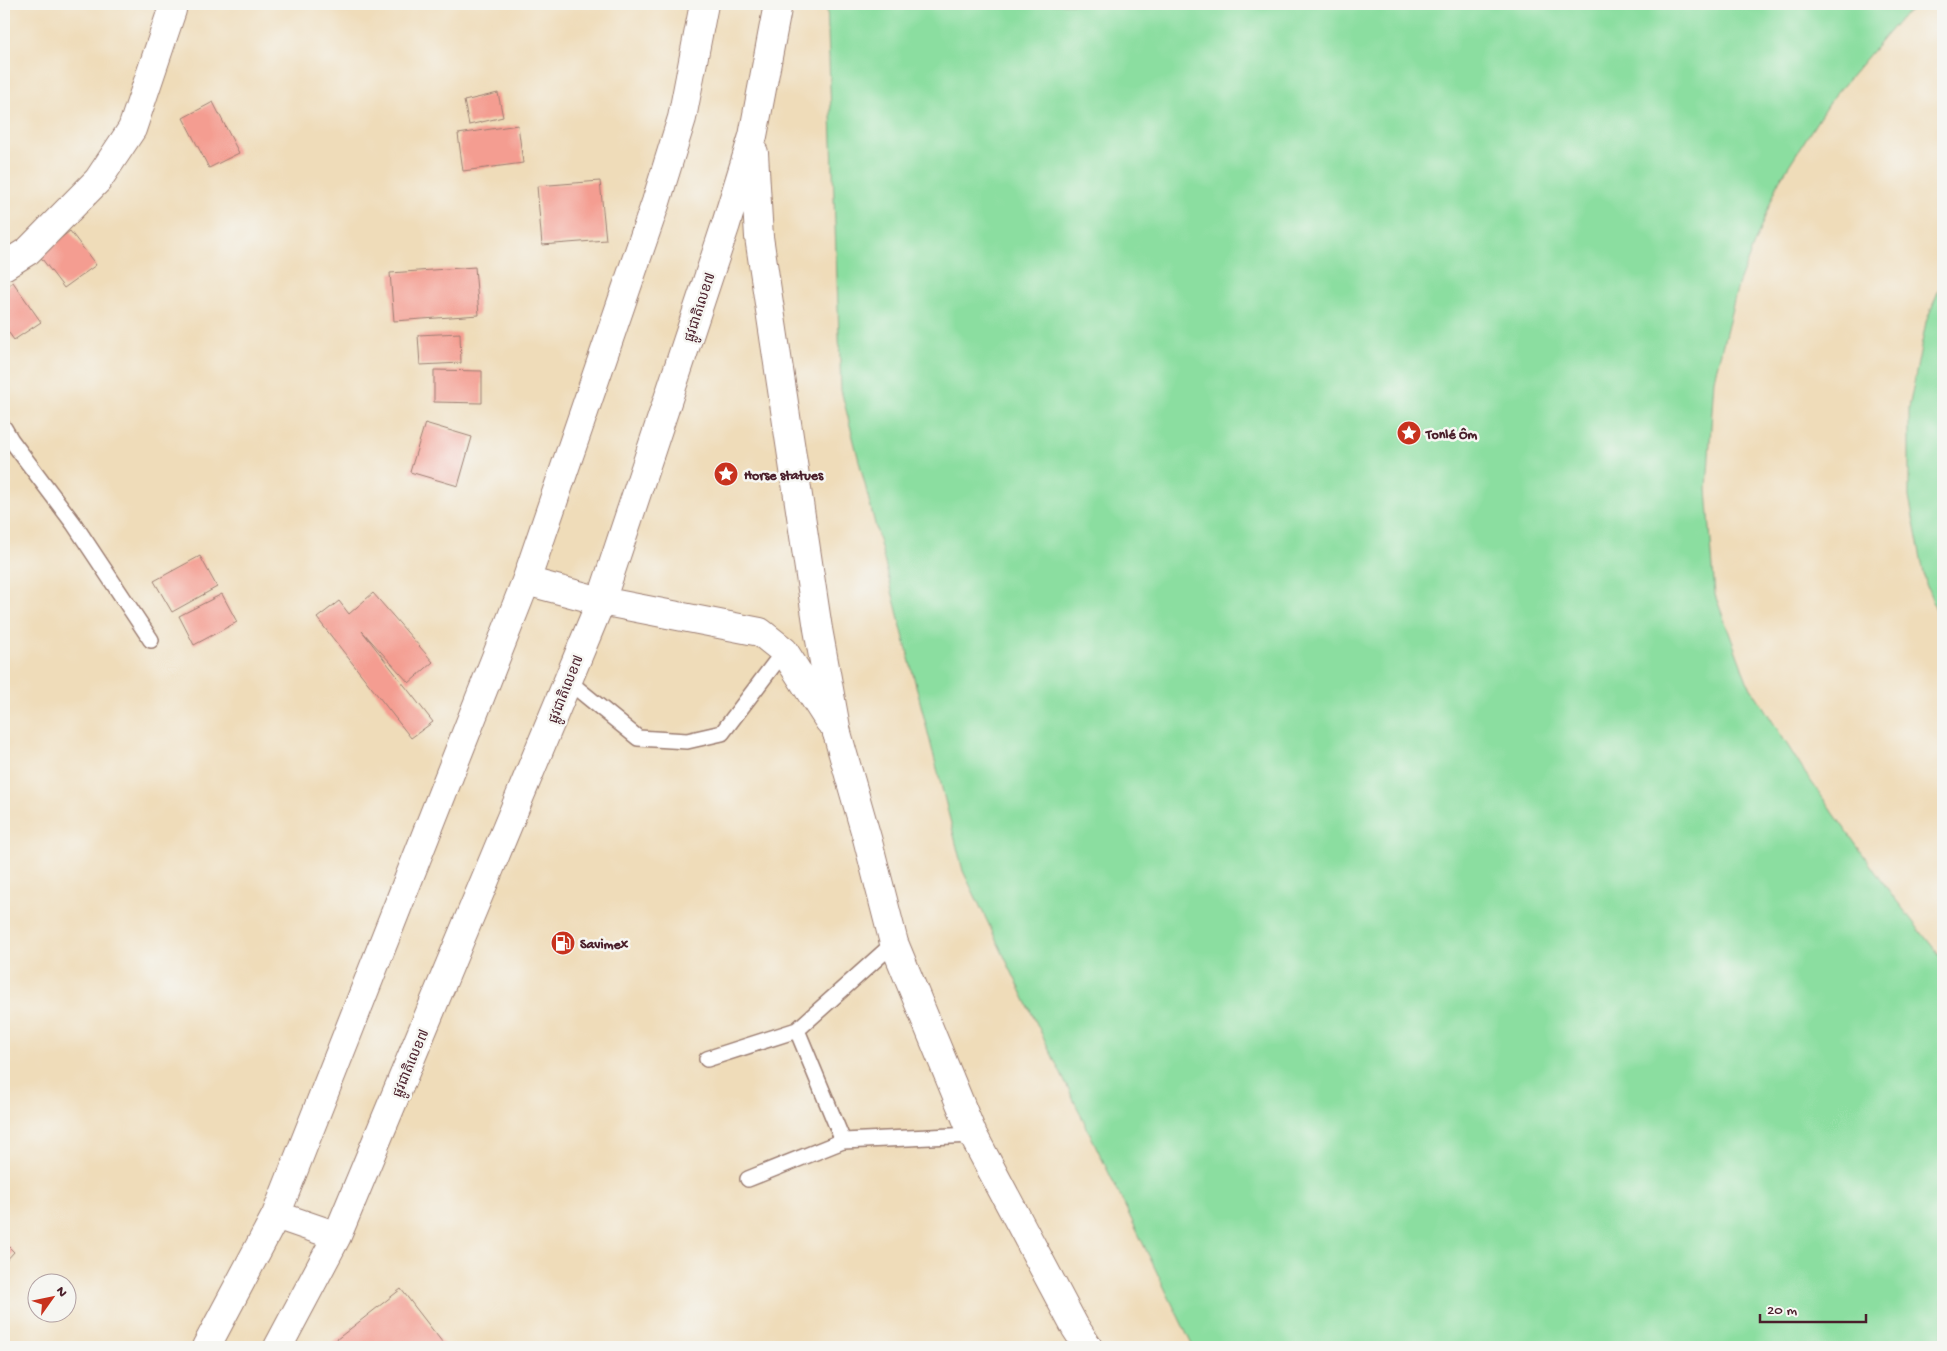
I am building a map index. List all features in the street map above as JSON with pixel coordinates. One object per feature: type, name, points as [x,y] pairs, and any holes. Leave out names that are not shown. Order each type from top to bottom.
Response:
[{"type":"main road","points":[[4,266],[28,251],[98,180],[132,129],[172,10],[172,4]]},
{"type":"main road","points":[[206,1347],[276,1215],[526,581],[659,192],[682,118],[704,4]]},
{"type":"main road","name":"ផ្លូវជាតិលេខ៧","points":[[278,1347],[337,1236],[601,601],[726,224],[753,136],[778,4]]},
{"type":"main road","points":[[753,136],[759,237],[818,629],[837,733],[894,943],[973,1135],[1070,1318],[1088,1347]]},
{"type":"main road","points":[[526,581],[601,601],[760,632],[784,651],[837,733]]},
{"type":"main road","points":[[276,1215],[337,1236]]},
{"type":"lane","points":[[4,428],[10,440],[74,524],[151,640]]},
{"type":"lane","points":[[568,680],[638,738],[687,742],[722,733],[784,651]]},
{"type":"lane","points":[[707,1059],[796,1030],[894,943]]},
{"type":"lane","points":[[796,1030],[843,1141]]},
{"type":"lane","points":[[748,1178],[843,1141],[973,1135]]},
{"type":"green space","points":[[827,4],[1919,4],[1898,21],[1830,101],[1779,181],[1738,285],[1714,379],[1707,489],[1715,595],[1747,681],[1805,773],[1892,895],[1943,960],[1943,1347],[1193,1347],[963,871],[841,390]]},
{"type":"green space","points":[[1943,279],[1943,627],[1926,584],[1909,497],[1909,408],[1926,322]]},
{"type":"building","points":[[498,93],[503,117],[469,125],[464,101]]},
{"type":"building","points":[[213,102],[239,153],[209,168],[183,118]]},
{"type":"building","points":[[518,125],[523,163],[463,171],[458,134]]},
{"type":"building","points":[[600,181],[606,240],[542,245],[537,186]]},
{"type":"building","points":[[70,231],[96,265],[64,288],[39,255]]},
{"type":"building","points":[[475,267],[479,315],[394,321],[390,273]]},
{"type":"building","points":[[13,282],[41,322],[14,340],[4,326],[4,288]]},
{"type":"building","points":[[460,333],[461,363],[420,365],[418,335]]},
{"type":"building","points":[[434,370],[482,371],[482,403],[434,402]]},
{"type":"building","points":[[425,423],[472,437],[458,486],[410,472]]},
{"type":"building","points":[[200,556],[217,587],[172,612],[154,581]]},
{"type":"building","points":[[373,593],[433,662],[409,683],[362,631],[433,722],[411,738],[317,618],[339,601],[349,614]]},
{"type":"building","points":[[222,594],[237,622],[194,645],[179,616]]},
{"type":"building","points":[[4,1242],[14,1252],[4,1263]]},
{"type":"building","points":[[401,1289],[446,1347],[327,1347]]},
{"type":"place","name":"Tonlé Ôm","points":[[1409,433]]},
{"type":"place","name":"Horse statues","points":[[726,474]]},
{"type":"place","name":"Savimex","points":[[563,943]]}]
